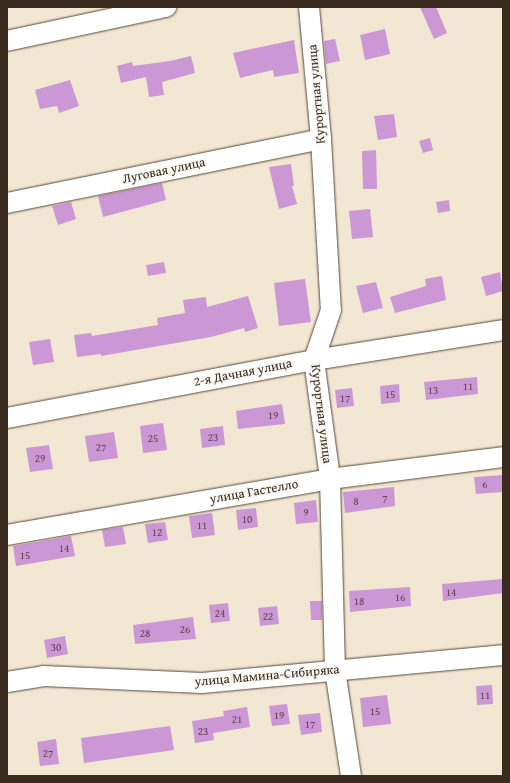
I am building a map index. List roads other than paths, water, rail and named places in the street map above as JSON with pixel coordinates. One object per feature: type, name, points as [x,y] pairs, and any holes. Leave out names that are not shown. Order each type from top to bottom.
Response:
[{"type":"street","points":[[7,41],[166,7]]},
{"type":"street","name":"Курортная улица","points":[[309,7],[321,139],[331,310],[314,360],[330,479],[335,670],[350,776]]},
{"type":"street","name":"Луговая улица","points":[[7,203],[321,139]]},
{"type":"street","name":"2-я Дачная улица","points":[[7,418],[314,360],[503,330]]},
{"type":"street","name":"улица Гастелло","points":[[7,535],[330,479],[503,457]]},
{"type":"street","name":"улица Мамина-Сибиряка","points":[[7,682],[43,676],[202,683],[503,655]]}]
